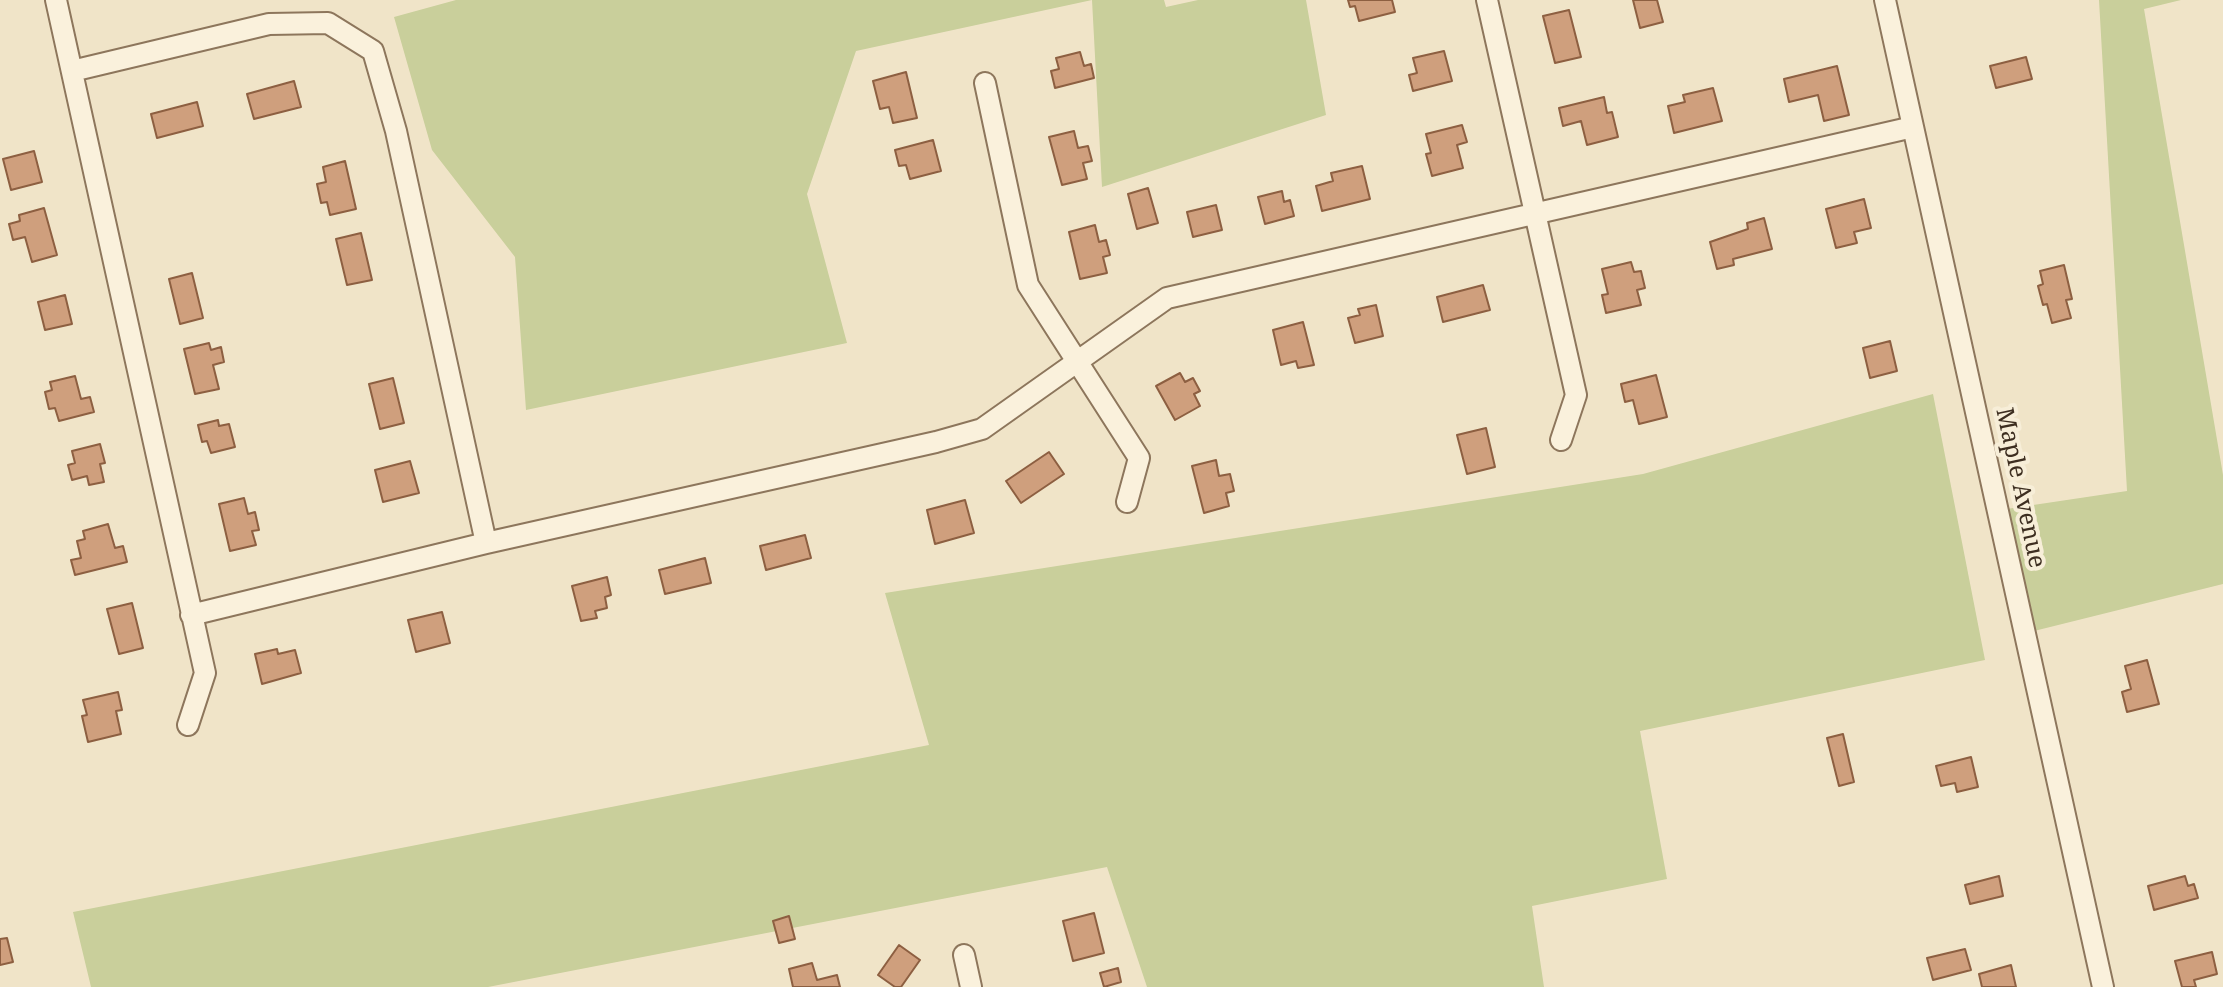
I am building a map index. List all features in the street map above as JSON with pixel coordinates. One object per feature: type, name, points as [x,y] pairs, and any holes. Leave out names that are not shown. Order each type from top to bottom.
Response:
[{"type":"street","points":[[56,0],[205,673],[188,725]]},
{"type":"street","points":[[1487,0],[1576,395],[1561,440]]},
{"type":"street","name":"Maple Avenue","points":[[1885,0],[2103,987]]},
{"type":"street","points":[[72,71],[269,24],[328,23],[373,51],[396,131],[486,543]]},
{"type":"street","points":[[985,83],[1028,285],[1139,458],[1127,502]]},
{"type":"street","points":[[191,615],[486,543],[982,429],[1167,298],[1913,127]]},
{"type":"street","points":[[964,955],[971,987]]},
{"type":"green space","points":[[456,0],[1092,0],[856,51],[807,194],[847,343],[526,410],[515,257],[432,150],[394,17]]},
{"type":"green space","points":[[1092,0],[1164,0],[1166,7],[1198,0],[1306,0],[1326,115],[1102,187]]},
{"type":"green space","points":[[2099,0],[2181,0],[2144,9],[2223,475],[2223,584],[2022,634],[1993,511],[2127,491]]},
{"type":"green space","points":[[1933,394],[1985,660],[1640,731],[1667,879],[1532,906],[1544,987],[1147,987],[1107,867],[488,987],[91,987],[73,912],[929,745],[885,593],[1643,474]]},
{"type":"building","points":[[1348,0],[1392,0],[1395,12],[1359,21],[1355,6],[1350,7]]},
{"type":"building","points":[[1633,0],[1657,0],[1663,22],[1640,28]]},
{"type":"building","points":[[1569,10],[1581,57],[1555,63],[1543,16]]},
{"type":"building","points":[[1444,51],[1452,81],[1413,91],[1409,75],[1417,73],[1413,58]]},
{"type":"building","points":[[1080,52],[1084,66],[1091,64],[1094,78],[1055,88],[1051,71],[1059,69],[1056,58]]},
{"type":"building","points":[[2026,57],[2032,79],[1996,88],[1990,66]]},
{"type":"building","points":[[1837,66],[1849,115],[1824,121],[1818,95],[1789,102],[1784,79]]},
{"type":"building","points":[[906,72],[917,118],[893,123],[889,107],[880,109],[873,81]]},
{"type":"building","points":[[294,81],[301,107],[254,119],[247,94]]},
{"type":"building","points":[[1713,88],[1722,121],[1674,133],[1668,106],[1685,102],[1683,95]]},
{"type":"building","points":[[1604,97],[1607,113],[1612,112],[1618,137],[1587,145],[1581,121],[1563,126],[1559,108]]},
{"type":"building","points":[[197,102],[203,126],[157,138],[151,114]]},
{"type":"building","points":[[1462,125],[1467,142],[1457,145],[1463,168],[1432,176],[1426,154],[1431,153],[1426,134]]},
{"type":"building","points":[[1074,131],[1078,148],[1088,146],[1092,161],[1083,163],[1087,179],[1062,185],[1049,137]]},
{"type":"building","points":[[933,140],[941,171],[910,179],[906,165],[899,166],[895,150]]},
{"type":"building","points":[[34,151],[42,182],[11,190],[3,159]]},
{"type":"building","points":[[345,161],[356,209],[330,215],[327,202],[321,203],[317,184],[326,182],[323,167]]},
{"type":"building","points":[[1362,166],[1370,199],[1322,211],[1316,186],[1333,181],[1331,173]]},
{"type":"building","points":[[1148,188],[1158,223],[1137,229],[1128,194]]},
{"type":"building","points":[[1282,191],[1284,202],[1290,200],[1294,216],[1265,224],[1258,197]]},
{"type":"building","points":[[1864,199],[1871,228],[1854,232],[1857,243],[1836,248],[1826,209]]},
{"type":"building","points":[[1216,205],[1222,230],[1193,237],[1187,212]]},
{"type":"building","points":[[44,208],[57,255],[32,262],[25,237],[13,240],[9,224],[20,221],[19,215]]},
{"type":"building","points":[[1764,218],[1772,249],[1733,259],[1734,265],[1717,269],[1710,242],[1748,229],[1747,223]]},
{"type":"building","points":[[1095,225],[1099,242],[1106,240],[1110,255],[1103,257],[1107,273],[1080,279],[1069,232]]},
{"type":"building","points":[[361,233],[372,280],[347,285],[336,239]]},
{"type":"building","points":[[1631,262],[1634,272],[1641,271],[1645,288],[1637,290],[1641,305],[1606,313],[1602,295],[1608,294],[1602,269]]},
{"type":"building","points":[[2064,265],[2072,299],[2066,300],[2071,318],[2052,323],[2038,286],[2043,284],[2040,271]]},
{"type":"building","points":[[192,273],[203,318],[180,324],[169,279]]},
{"type":"building","points":[[1483,285],[1490,310],[1443,322],[1437,297]]},
{"type":"building","points":[[65,295],[72,324],[45,330],[38,302]]},
{"type":"building","points":[[1376,305],[1383,336],[1355,343],[1348,318],[1360,315],[1358,309]]},
{"type":"building","points":[[1303,322],[1314,365],[1298,368],[1296,361],[1281,365],[1273,330]]},
{"type":"building","points":[[1890,341],[1897,371],[1870,378],[1863,348]]},
{"type":"building","points":[[209,343],[211,350],[221,347],[224,362],[213,365],[219,389],[195,394],[184,349]]},
{"type":"building","points":[[1180,373],[1185,382],[1193,378],[1200,391],[1194,394],[1200,406],[1175,420],[1156,386]]},
{"type":"building","points":[[1656,375],[1667,417],[1639,424],[1633,400],[1625,402],[1621,384]]},
{"type":"building","points":[[75,376],[81,399],[90,397],[94,412],[59,421],[55,408],[49,409],[45,392],[52,390],[50,382]]},
{"type":"building","points":[[393,378],[404,423],[380,429],[369,384]]},
{"type":"building","points":[[218,420],[219,426],[229,424],[235,447],[211,453],[207,441],[202,442],[198,425]]},
{"type":"building","points":[[1486,428],[1495,467],[1467,474],[1457,435]]},
{"type":"building","points":[[100,444],[105,463],[100,464],[104,482],[89,485],[87,476],[72,480],[68,465],[75,463],[72,451]]},
{"type":"building","points":[[1049,452],[1064,474],[1021,503],[1006,481]]},
{"type":"building","points":[[1216,460],[1219,476],[1230,474],[1234,491],[1226,493],[1229,506],[1204,513],[1192,466]]},
{"type":"building","points":[[410,461],[419,493],[383,502],[375,470]]},
{"type":"building","points":[[244,498],[248,514],[255,512],[259,530],[252,531],[256,545],[230,551],[219,504]]},
{"type":"building","points":[[965,500],[974,533],[935,544],[927,510]]},
{"type":"building","points":[[108,524],[115,548],[123,546],[127,562],[75,575],[71,560],[81,558],[77,541],[85,539],[83,531]]},
{"type":"building","points":[[805,535],[811,558],[766,570],[760,546]]},
{"type":"building","points":[[705,558],[711,583],[665,594],[659,570]]},
{"type":"building","points":[[607,577],[611,595],[605,597],[607,608],[595,611],[597,618],[581,621],[572,586]]},
{"type":"building","points":[[132,603],[143,648],[119,654],[107,609]]},
{"type":"building","points":[[442,612],[450,643],[416,652],[408,620]]},
{"type":"building","points":[[277,649],[278,654],[295,650],[301,673],[262,684],[255,654]]},
{"type":"building","points":[[2147,660],[2159,704],[2127,712],[2122,692],[2131,689],[2125,666]]},
{"type":"building","points":[[118,692],[122,710],[116,711],[121,734],[88,742],[82,716],[87,715],[83,700]]},
{"type":"building","points":[[1843,734],[1854,782],[1839,786],[1827,738]]},
{"type":"building","points":[[1971,757],[1978,787],[1957,792],[1955,783],[1941,786],[1936,766]]},
{"type":"building","points":[[1999,876],[2003,896],[1970,904],[1965,885]]},
{"type":"building","points":[[2185,876],[2188,886],[2194,884],[2198,898],[2154,910],[2148,886]]},
{"type":"building","points":[[1094,913],[1104,953],[1073,961],[1063,921]]},
{"type":"building","points":[[789,916],[795,939],[779,943],[773,921]]},
{"type":"building","points":[[7,938],[13,962],[0,965],[0,939]]},
{"type":"building","points":[[899,945],[920,960],[901,987],[895,987],[878,975]]},
{"type":"building","points":[[1965,949],[1971,970],[1933,980],[1927,958]]},
{"type":"building","points":[[2212,952],[2217,974],[2194,980],[2196,987],[2182,987],[2175,961]]},
{"type":"building","points":[[812,963],[817,980],[837,975],[840,987],[793,987],[789,969]]},
{"type":"building","points":[[2011,965],[2016,987],[1982,987],[1979,974]]},
{"type":"building","points":[[1118,968],[1121,982],[1104,987],[1100,973]]}]
